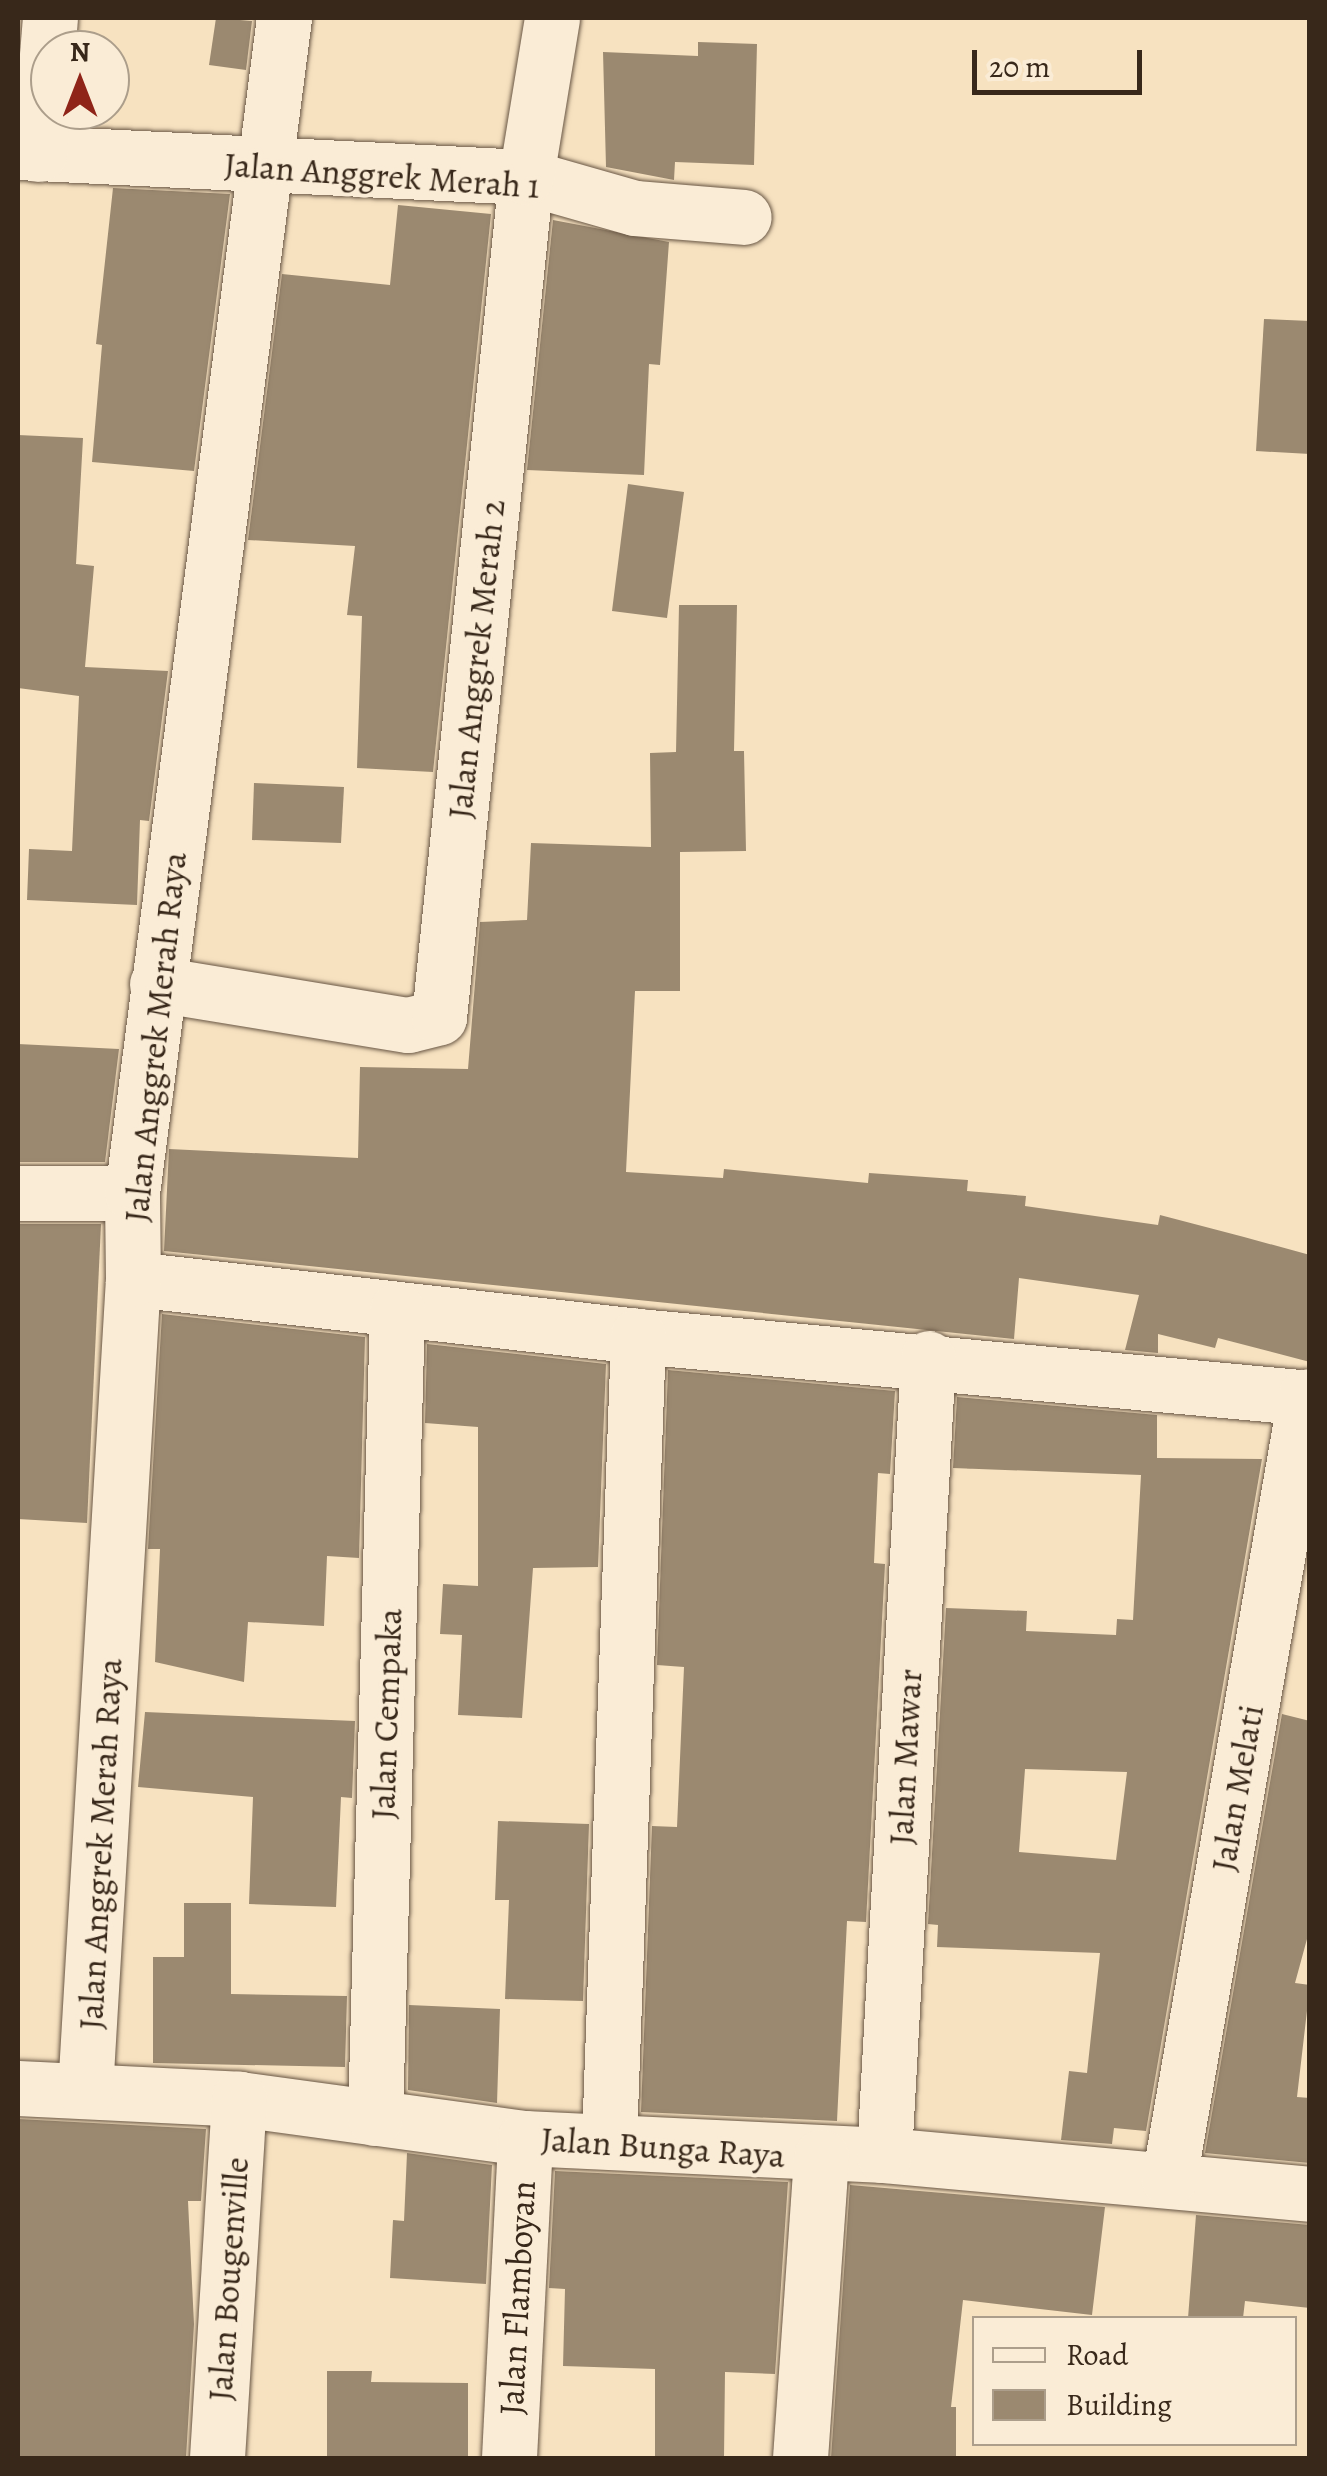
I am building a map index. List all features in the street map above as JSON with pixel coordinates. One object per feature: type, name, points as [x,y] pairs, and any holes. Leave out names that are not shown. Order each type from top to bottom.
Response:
[{"type":"street","points":[[28,153],[50,18]]},
{"type":"street","name":"Jalan Anggrek Merah Raya","points":[[85,2091],[134,1279],[132,1193],[284,18]]},
{"type":"street","name":"Jalan Anggrek Merah 2","points":[[157,984],[408,1025],[439,1017],[526,177],[552,18]]},
{"type":"street","name":"Jalan Anggrek Merah 1","points":[[28,153],[526,177],[634,208],[744,217]]},
{"type":"street","points":[[18,1193],[132,1193]]},
{"type":"street","points":[[134,1279],[638,1336],[928,1358],[1307,1398]]},
{"type":"street","name":"Jalan Cempaka","points":[[376,2118],[397,1310]]},
{"type":"street","points":[[609,2140],[638,1336]]},
{"type":"street","name":"Jalan Mawar","points":[[884,2155],[928,1358]]},
{"type":"street","name":"Jalan Melati","points":[[1169,2179],[1307,1398]]},
{"type":"street","name":"Jalan Bunga Raya","points":[[18,2088],[239,2099],[525,2138],[609,2140],[821,2157],[884,2155],[1310,2194]]},
{"type":"street","name":"Jalan Bougenville","points":[[216,2458],[239,2099]]},
{"type":"street","name":"Jalan Flamboyan","points":[[510,2458],[525,2138]]},
{"type":"street","points":[[800,2458],[821,2157]]},
{"type":"building","points":[[216,18],[252,21],[246,70],[209,65]]},
{"type":"building","points":[[698,42],[757,44],[754,165],[675,162],[674,180],[606,167],[603,52],[698,56]]},
{"type":"building","points":[[113,188],[230,194],[194,471],[92,462],[102,345],[96,344]]},
{"type":"building","points":[[398,205],[491,214],[433,772],[357,768],[362,616],[347,615],[355,546],[248,540],[282,274],[390,285]]},
{"type":"building","points":[[553,220],[669,242],[660,365],[649,364],[644,475],[527,470]]},
{"type":"building","points":[[1264,319],[1310,321],[1310,454],[1256,451]]},
{"type":"building","points":[[18,435],[83,438],[76,564],[94,566],[85,667],[168,671],[149,821],[140,820],[137,905],[27,900],[29,849],[72,851],[79,696],[18,688]]},
{"type":"building","points":[[628,484],[684,492],[667,618],[612,611]]},
{"type":"building","points":[[679,605],[737,605],[734,751],[744,751],[746,851],[680,852],[680,991],[635,991],[626,1172],[723,1178],[724,1169],[868,1183],[869,1173],[968,1180],[967,1191],[1026,1196],[1025,1206],[1158,1225],[1160,1215],[1310,1255],[1310,1362],[1218,1338],[1215,1348],[1158,1334],[1158,1353],[1125,1350],[1139,1295],[1019,1278],[1014,1339],[164,1251],[169,1149],[358,1158],[360,1067],[468,1069],[480,922],[527,920],[531,843],[651,847],[650,753],[676,752]]},
{"type":"building","points":[[254,783],[344,787],[341,843],[252,840]]},
{"type":"building","points":[[18,1044],[119,1049],[105,1162],[18,1162]]},
{"type":"building","points":[[18,1224],[101,1224],[87,1523],[18,1519]]},
{"type":"building","points":[[162,1314],[365,1337],[359,1558],[327,1556],[324,1626],[248,1622],[244,1682],[155,1662],[160,1549],[148,1549]]},
{"type":"building","points":[[427,1344],[606,1364],[598,1567],[533,1568],[522,1718],[458,1715],[462,1635],[440,1634],[443,1584],[478,1586],[478,1427],[425,1423]]},
{"type":"building","points":[[668,1370],[895,1391],[890,1474],[878,1473],[874,1563],[885,1564],[866,1922],[847,1921],[837,2121],[641,2112],[652,1826],[677,1827],[684,1667],[657,1665]]},
{"type":"building","points":[[957,1397],[1157,1415],[1157,1458],[1262,1459],[1146,2131],[1114,2128],[1112,2144],[1061,2140],[1069,2071],[1087,2073],[1100,1953],[937,1947],[938,1925],[928,1924],[946,1608],[1027,1611],[1026,1631],[1116,1635],[1117,1619],[1133,1620],[1141,1475],[953,1468]],"holes":[[[1025,1769],[1127,1772],[1116,1860],[1019,1852]]]},
{"type":"building","points":[[145,1712],[355,1721],[352,1798],[341,1797],[336,1907],[249,1904],[253,1797],[138,1787]]},
{"type":"building","points":[[1282,1714],[1310,1721],[1310,1928],[1295,1983],[1310,1985],[1297,2097],[1310,2098],[1310,2163],[1205,2153]]},
{"type":"building","points":[[498,1821],[589,1824],[583,2001],[505,1999],[509,1900],[495,1900]]},
{"type":"building","points":[[184,1903],[231,1903],[231,1994],[347,1996],[345,2067],[153,2063],[153,1957],[184,1957]]},
{"type":"building","points":[[409,2005],[500,2009],[497,2103],[408,2090]]},
{"type":"building","points":[[18,2119],[206,2129],[201,2201],[188,2201],[194,2324],[186,2458],[18,2458]]},
{"type":"building","points":[[407,2153],[492,2165],[486,2284],[390,2278],[393,2220],[404,2221]]},
{"type":"building","points":[[555,2171],[788,2182],[775,2374],[725,2372],[724,2458],[655,2458],[655,2369],[563,2366],[565,2289],[549,2288]]},
{"type":"building","points":[[850,2185],[1105,2207],[1092,2315],[963,2300],[951,2407],[956,2407],[956,2458],[831,2458]]},
{"type":"building","points":[[1196,2215],[1310,2225],[1310,2308],[1245,2301],[1243,2316],[1188,2316]]},
{"type":"building","points":[[327,2371],[372,2371],[371,2382],[468,2383],[468,2458],[327,2457]]}]
